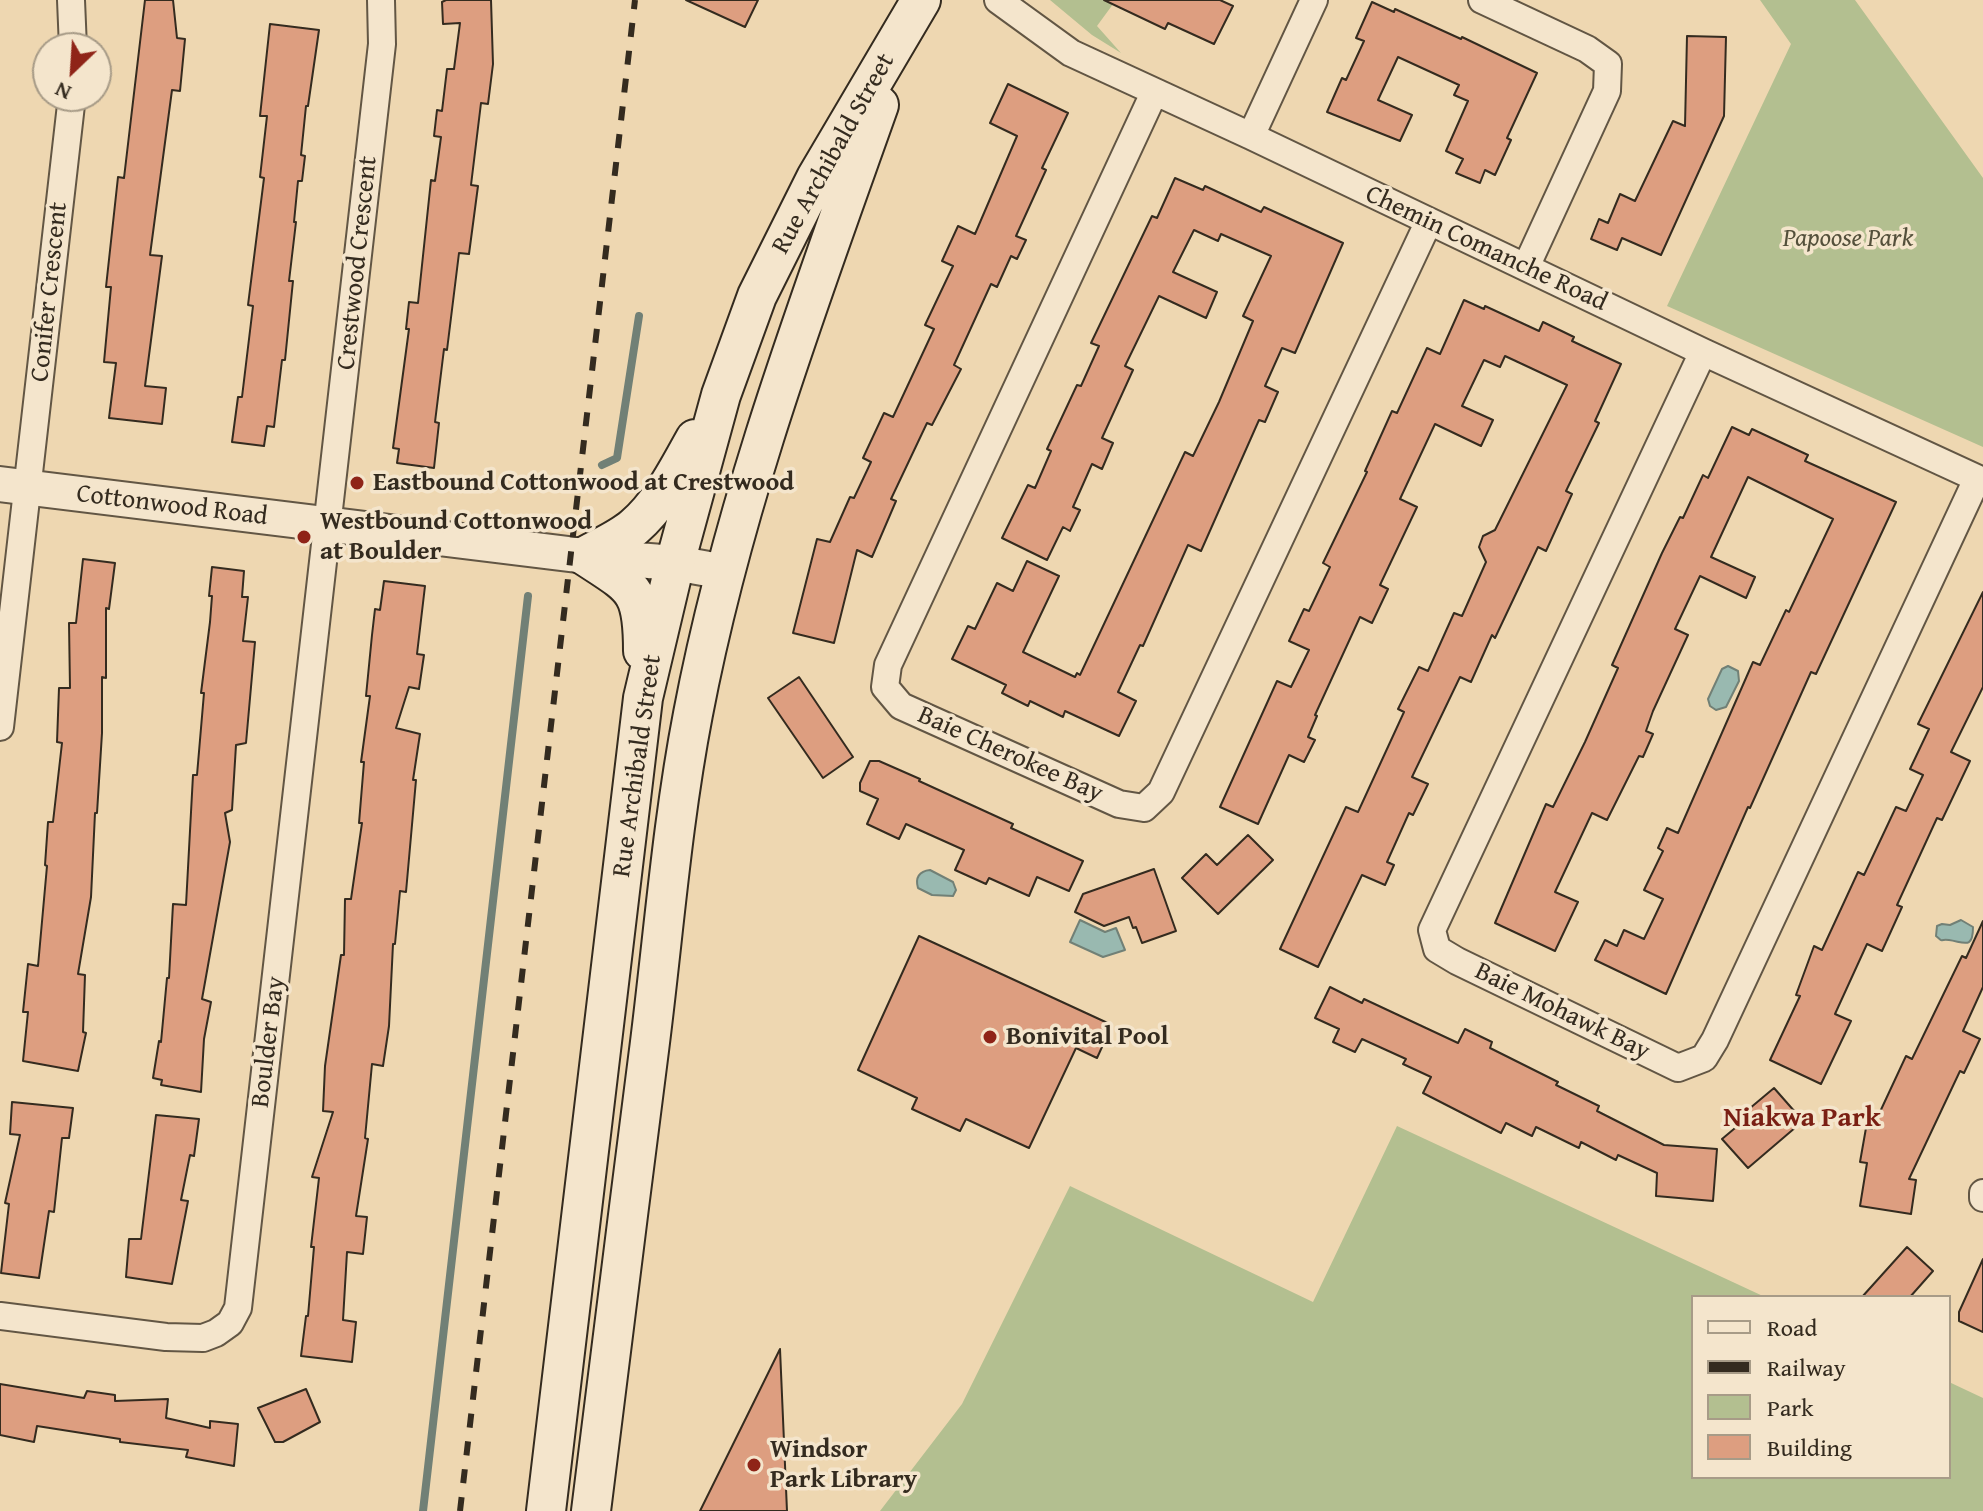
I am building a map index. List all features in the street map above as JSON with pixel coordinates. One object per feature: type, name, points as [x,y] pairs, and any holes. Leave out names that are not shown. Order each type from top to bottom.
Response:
[{"type":"main road","name":"Rue Archibald Street","points":[[546,1511],[643,698],[675,563],[721,395],[757,296],[816,178],[914,11]]},
{"type":"main road","name":"Rue Archibald Street","points":[[591,1511],[671,852],[693,714],[725,572],[760,446],[799,327],[914,11]]},
{"type":"main road","points":[[643,698],[643,617],[638,599],[623,581],[585,556],[632,528],[650,511],[721,395]]},
{"type":"street","points":[[71,0],[72,32]]},
{"type":"street","name":"Crestwood Crescent","points":[[329,525],[382,44],[381,0]]},
{"type":"street","name":"Chemin Comanche Road","points":[[998,0],[1071,53],[1980,480]]},
{"type":"street","points":[[1251,136],[1314,0]]},
{"type":"street","points":[[1482,0],[1587,49],[1608,64],[1607,91],[1526,267]]},
{"type":"street","name":"Baie Cherokee Bay","points":[[1154,93],[888,665],[885,687],[901,706],[1119,804],[1144,808],[1161,792],[1428,223]]},
{"type":"street","name":"Conifer Crescent","points":[[0,727],[14,486],[70,112]]},
{"type":"street","name":"Baie Mohawk Bay","points":[[1703,352],[1432,930],[1437,949],[1457,961],[1678,1068],[1704,1058],[1715,1040],[1980,480]]},
{"type":"street","name":"Cottonwood Road","points":[[14,486],[585,556],[675,563],[725,572]]},
{"type":"street","name":"Boulder Bay","points":[[0,1316],[166,1337],[203,1338],[230,1323],[238,1308],[329,525]]},
{"type":"green space","points":[[1050,0],[1116,0],[1097,26],[1121,53],[1092,35]]},
{"type":"green space","name":"Papoose Park","points":[[1760,0],[1855,0],[1983,178],[1983,447],[1667,306],[1791,44]]},
{"type":"green space","points":[[1397,1126],[1761,1295],[1691,1295],[1691,1479],[1951,1479],[1951,1383],[1983,1398],[1983,1511],[880,1511],[962,1404],[1070,1186],[1313,1302]]},
{"type":"water","points":[[1728,666],[1738,671],[1739,681],[1726,707],[1716,710],[1710,706],[1708,699],[1722,669]]},
{"type":"water","points":[[930,870],[953,882],[956,890],[953,896],[932,895],[918,888],[919,876]]},
{"type":"water","points":[[1080,920],[1105,932],[1116,928],[1125,950],[1103,957],[1070,942]]},
{"type":"water","points":[[1961,920],[1973,927],[1969,942],[1941,940],[1936,936],[1937,926]]},
{"type":"building","points":[[145,0],[173,0],[177,38],[185,39],[180,91],[172,90],[150,255],[162,256],[145,386],[166,388],[162,424],[109,418],[116,363],[104,362],[111,287],[106,287],[118,177],[124,178]]},
{"type":"building","points":[[491,0],[493,64],[488,104],[481,103],[471,185],[478,186],[469,254],[459,253],[447,350],[444,349],[435,422],[439,423],[434,468],[397,463],[399,449],[393,448],[409,329],[406,329],[409,302],[418,303],[431,180],[435,181],[441,137],[434,136],[437,110],[442,111],[447,69],[454,69],[460,23],[443,24],[442,2]]},
{"type":"building","points":[[686,0],[758,0],[745,27]]},
{"type":"building","points":[[1104,0],[1220,0],[1233,6],[1214,44],[1168,23],[1165,29]]},
{"type":"building","points":[[1372,2],[1462,37],[1537,73],[1507,138],[1511,140],[1495,175],[1485,170],[1480,183],[1456,173],[1463,159],[1446,151],[1468,101],[1454,95],[1459,85],[1398,57],[1378,100],[1412,115],[1400,141],[1327,112],[1342,78],[1346,80],[1364,41],[1356,38]]},
{"type":"building","points":[[270,24],[319,30],[306,106],[302,181],[298,181],[285,360],[282,360],[274,427],[267,426],[264,446],[232,442],[238,397],[242,397],[253,306],[248,305],[264,178],[260,177],[267,116],[260,116]]},
{"type":"building","points":[[1687,36],[1726,37],[1724,116],[1661,255],[1622,238],[1617,250],[1591,239],[1599,219],[1608,223],[1620,194],[1635,201],[1673,121],[1685,126]]},
{"type":"building","points":[[1008,84],[1068,113],[1042,168],[1046,170],[1016,236],[1026,240],[1017,259],[1011,256],[997,287],[991,284],[954,365],[961,369],[932,425],[927,423],[891,499],[896,501],[872,557],[857,550],[834,643],[793,633],[817,539],[830,542],[850,497],[854,498],[871,462],[863,458],[884,413],[893,417],[934,329],[925,325],[953,266],[942,261],[958,226],[975,234],[1017,136],[990,123]]},
{"type":"building","points":[[1175,178],[1203,190],[1205,186],[1261,212],[1264,207],[1343,243],[1295,353],[1282,348],[1265,386],[1278,392],[1265,422],[1259,420],[1201,551],[1188,545],[1143,646],[1140,645],[1118,692],[1136,701],[1119,736],[1065,711],[1063,717],[1030,701],[1028,706],[1002,693],[1006,685],[952,659],[968,626],[975,629],[997,583],[1013,591],[1027,561],[1059,576],[1023,652],[1075,677],[1077,673],[1080,675],[1185,452],[1193,456],[1219,402],[1253,321],[1243,316],[1271,256],[1221,234],[1218,241],[1194,230],[1173,272],[1217,292],[1206,318],[1159,296],[1125,366],[1133,370],[1102,438],[1113,443],[1102,469],[1092,464],[1073,507],[1080,510],[1070,531],[1063,527],[1047,560],[1002,538],[1028,485],[1035,488],[1051,451],[1047,449],[1099,346],[1091,343],[1152,216],[1157,218]]},
{"type":"building","points":[[1464,300],[1484,309],[1485,306],[1539,331],[1543,322],[1574,337],[1572,341],[1621,364],[1595,421],[1599,423],[1566,491],[1572,494],[1546,551],[1538,547],[1471,682],[1460,677],[1412,777],[1428,784],[1413,815],[1409,813],[1387,862],[1394,865],[1385,885],[1362,875],[1318,967],[1280,949],[1346,807],[1358,812],[1404,712],[1398,709],[1419,667],[1428,671],[1454,613],[1462,616],[1486,562],[1479,547],[1483,536],[1495,530],[1567,385],[1505,356],[1500,367],[1484,360],[1462,406],[1493,420],[1481,446],[1435,424],[1400,499],[1417,507],[1380,585],[1388,589],[1372,623],[1360,617],[1315,715],[1308,737],[1315,740],[1304,762],[1289,755],[1258,824],[1220,807],[1277,681],[1291,687],[1309,650],[1289,641],[1304,609],[1309,611],[1330,567],[1323,563],[1367,472],[1392,411],[1397,413],[1427,348],[1440,354]]},
{"type":"building","points":[[1732,427],[1749,435],[1752,429],[1808,455],[1805,461],[1896,502],[1816,674],[1811,672],[1666,994],[1595,960],[1605,940],[1617,946],[1624,930],[1644,939],[1663,899],[1644,890],[1663,851],[1658,848],[1667,828],[1678,833],[1753,662],[1760,665],[1833,519],[1748,477],[1711,557],[1755,577],[1746,598],[1700,576],[1675,629],[1688,635],[1653,711],[1646,731],[1653,734],[1643,757],[1639,756],[1607,820],[1592,813],[1555,892],[1578,902],[1555,951],[1495,923],[1546,804],[1553,807],[1585,742],[1618,668],[1612,665],[1662,553],[1703,475],[1708,478]]},
{"type":"building","points":[[83,559],[115,563],[109,609],[106,608],[106,678],[102,677],[102,733],[91,897],[78,974],[85,975],[83,1032],[86,1033],[78,1071],[23,1061],[28,1012],[23,1012],[28,964],[38,966],[48,822],[53,822],[62,743],[57,742],[59,688],[70,688],[69,623],[76,623]]},
{"type":"building","points":[[212,567],[244,571],[242,597],[248,597],[243,641],[255,642],[246,743],[236,745],[232,810],[225,813],[230,842],[202,999],[211,1002],[204,1039],[201,1092],[161,1085],[162,1080],[153,1078],[169,978],[173,904],[186,905],[193,775],[197,775]]},
{"type":"building","points":[[384,581],[425,586],[417,654],[424,655],[419,689],[409,687],[396,728],[420,734],[413,780],[416,780],[406,892],[400,891],[393,944],[389,1026],[383,1066],[372,1064],[365,1138],[368,1139],[356,1216],[367,1217],[363,1254],[347,1252],[343,1320],[356,1322],[352,1362],[301,1356],[308,1316],[314,1247],[311,1247],[319,1178],[312,1177],[333,1112],[323,1111],[325,1066],[341,955],[344,955],[345,899],[351,899],[362,823],[359,823],[364,762],[361,762],[370,696],[366,696],[375,609],[380,610]]},
{"type":"building","points":[[1983,592],[1983,687],[1951,752],[1970,761],[1942,820],[1937,818],[1897,905],[1902,907],[1882,951],[1867,944],[1835,1014],[1851,1021],[1821,1084],[1770,1060],[1800,996],[1796,995],[1814,946],[1822,950],[1858,872],[1864,875],[1896,807],[1906,811],[1923,775],[1910,769],[1929,729],[1918,724]]},
{"type":"building","points":[[799,677],[853,757],[823,778],[768,698]]},
{"type":"building","points":[[870,761],[879,761],[920,779],[1013,824],[1011,828],[1083,861],[1069,891],[1037,877],[1029,896],[989,878],[986,884],[955,870],[964,850],[906,824],[899,839],[867,824],[878,799],[860,791],[860,783]]},
{"type":"building","points":[[1248,835],[1273,860],[1218,914],[1182,878],[1206,854],[1217,865]]},
{"type":"building","points":[[1154,869],[1176,931],[1142,943],[1129,917],[1104,926],[1075,912],[1083,894]]},
{"type":"building","points":[[1983,921],[1983,987],[1963,1031],[1980,1039],[1964,1073],[1960,1071],[1909,1179],[1916,1180],[1911,1214],[1860,1206],[1867,1163],[1860,1162],[1866,1128],[1872,1129],[1906,1056],[1912,1059],[1962,956],[1966,958]]},
{"type":"building","name":"Bonivital Pool","points":[[919,936],[1112,1025],[1097,1058],[1076,1048],[1029,1148],[966,1119],[960,1131],[912,1109],[917,1098],[858,1070]]},
{"type":"building","points":[[1330,987],[1362,1003],[1364,999],[1458,1043],[1465,1029],[1492,1042],[1490,1048],[1599,1106],[1597,1111],[1664,1145],[1717,1149],[1713,1201],[1656,1196],[1657,1173],[1618,1155],[1616,1160],[1581,1142],[1579,1148],[1536,1127],[1532,1136],[1506,1123],[1501,1133],[1423,1093],[1431,1077],[1403,1064],[1406,1059],[1362,1039],[1355,1052],[1333,1042],[1339,1029],[1315,1018]]},
{"type":"building","points":[[1774,1088],[1803,1121],[1748,1168],[1722,1139],[1747,1118],[1743,1114]]},
{"type":"building","points":[[12,1102],[73,1108],[69,1138],[62,1138],[54,1212],[49,1211],[39,1278],[1,1273],[9,1204],[5,1203],[20,1135],[10,1134]]},
{"type":"building","points":[[156,1115],[199,1119],[194,1156],[190,1155],[181,1200],[188,1201],[172,1284],[126,1277],[129,1239],[141,1239]]},
{"type":"building","points":[[1907,1247],[1933,1271],[1912,1295],[1864,1295]]},
{"type":"building","points":[[1983,1259],[1983,1332],[1959,1321],[1959,1312]]},
{"type":"building","name":"Windsor Park Library","points":[[780,1349],[787,1511],[700,1511],[746,1418]]},
{"type":"building","points":[[0,1384],[84,1398],[87,1391],[115,1395],[115,1401],[168,1399],[166,1418],[210,1428],[210,1421],[238,1424],[234,1466],[186,1457],[188,1450],[120,1442],[120,1439],[37,1426],[34,1442],[0,1435]]},
{"type":"building","points":[[306,1389],[320,1422],[283,1442],[275,1442],[258,1408]]},
{"type":"waterway","points":[[602,465],[617,458],[639,316]]},
{"type":"waterway","points":[[423,1511],[528,596]]},
{"type":"railway","points":[[460,1511],[635,0]]},
{"type":"place","name":"Eastbound Cottonwood at Crestwood","points":[[357,483]]},
{"type":"place","name":"Westbound Cottonwood at Boulder","points":[[304,537]]},
{"type":"place","name":"Bonivital Pool","points":[[990,1037]]},
{"type":"place","name":"Windsor Park Library","points":[[754,1465]]},
{"type":"district","name":"Niakwa Park","points":[[1802,1119]]}]
